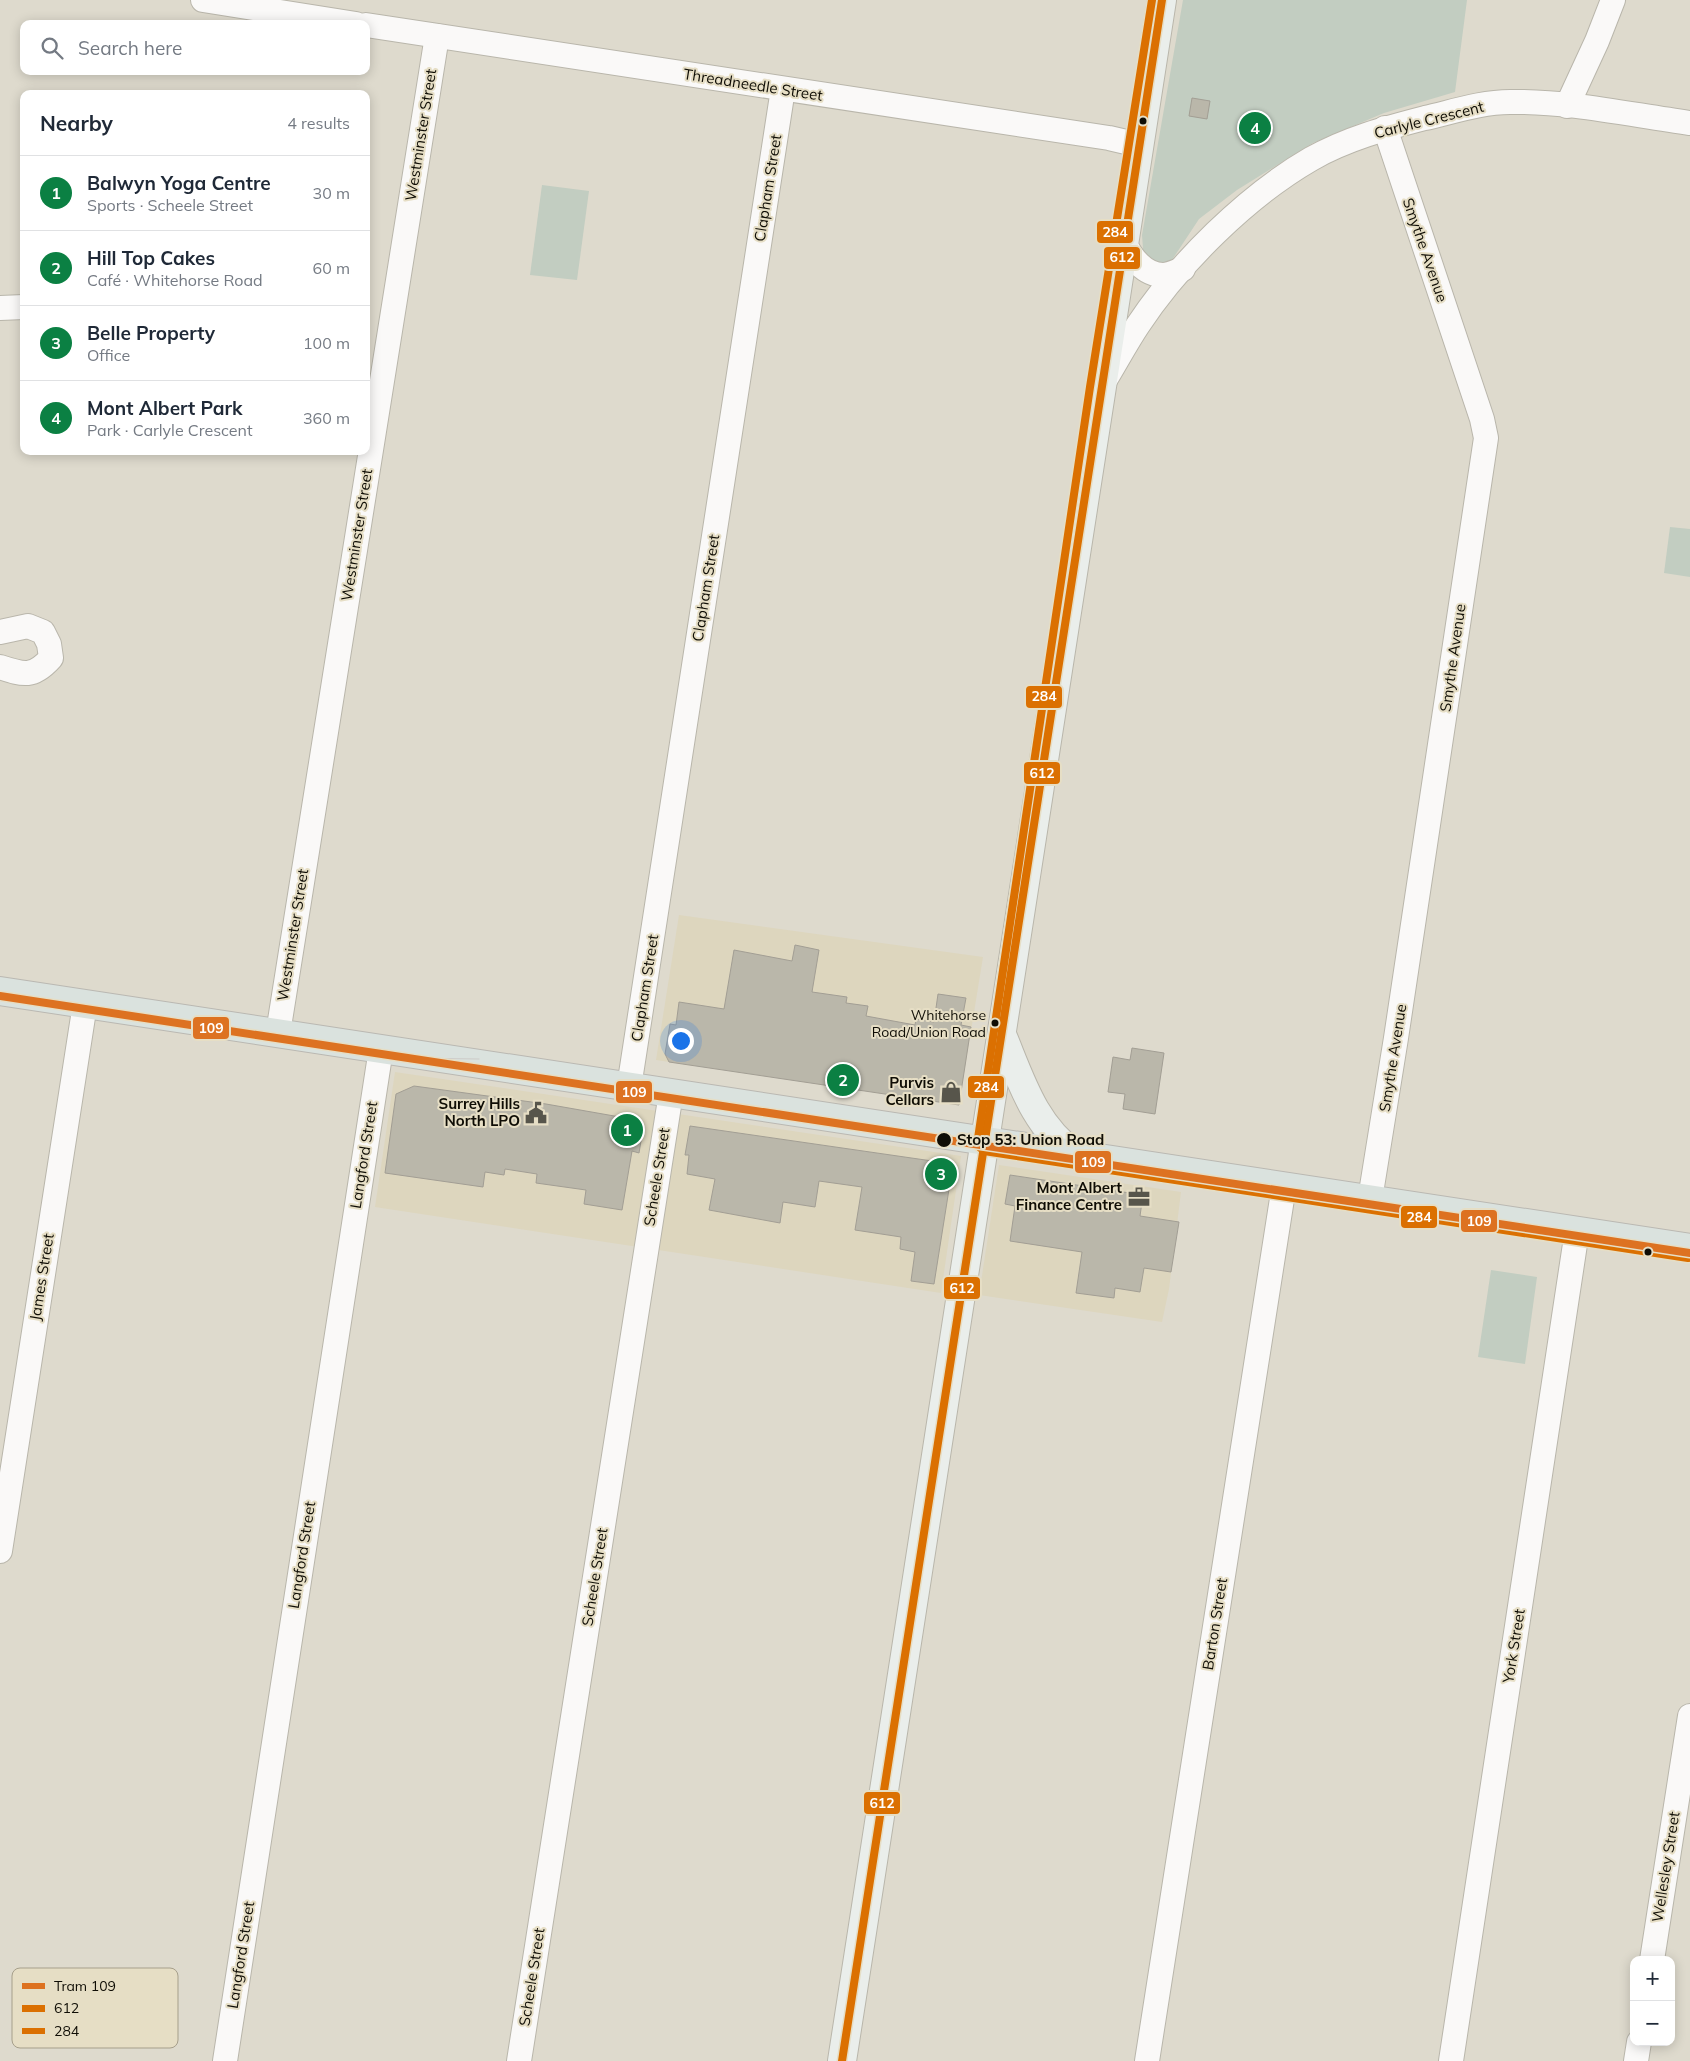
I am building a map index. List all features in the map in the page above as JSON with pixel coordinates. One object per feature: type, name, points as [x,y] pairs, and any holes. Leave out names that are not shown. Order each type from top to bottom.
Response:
[{"type":"main road","points":[[842,2061],[986,1141],[1100,388],[1162,0]]},
{"type":"main road","points":[[0,991],[1690,1248]]},
{"type":"main road","points":[[1002,1036],[1028,1099],[1038,1118],[1066,1148],[1076,1155]]},
{"type":"street","points":[[203,0],[330,20]]},
{"type":"street","points":[[1567,106],[1597,41],[1613,0]]},
{"type":"street","name":"Threadneedle Street","points":[[370,26],[783,90],[1109,138],[1139,145]]},
{"type":"street","name":"Westminster Street","points":[[278,1033],[437,36]]},
{"type":"street","name":"Clapham Street","points":[[630,1087],[783,90]]},
{"type":"street","name":"Carlyle Crescent","points":[[1100,388],[1139,324],[1183,269],[1249,201],[1312,158],[1384,128],[1468,108],[1509,102],[1567,106],[1690,123]]},
{"type":"street","name":"Smythe Avenue","points":[[1370,1200],[1486,438],[1482,419],[1384,128]]},
{"type":"street","points":[[1124,242],[1132,258],[1148,271],[1164,276],[1183,269]]},
{"type":"street","points":[[0,632],[28,626],[43,632],[51,658],[39,671],[19,674],[0,666]]},
{"type":"street","name":"James Street","points":[[0,1551],[85,1004]]},
{"type":"street","name":"Langford Street","points":[[224,2061],[381,1049]]},
{"type":"street","name":"Scheele Street","points":[[519,2061],[671,1093]]},
{"type":"street","name":"Barton Street","points":[[1146,2061],[1284,1186]]},
{"type":"street","name":"York Street","points":[[1451,2061],[1577,1231]]},
{"type":"street","name":"Wellesley Street","points":[[1653,1956],[1690,1716]]},
{"type":"street","points":[[1636,2061],[1638,2046]]},
{"type":"shaded area","points":[[1183,0],[1467,0],[1455,92],[1384,113],[1313,143],[1237,190],[1199,219],[1170,263],[1144,262],[1142,235]]},
{"type":"shaded area","points":[[542,185],[589,191],[577,280],[530,275]]},
{"type":"shaded area","points":[[1670,527],[1690,529],[1690,577],[1664,573]]},
{"type":"shaded area","points":[[679,915],[983,957],[959,1105],[656,1060]]},
{"type":"shaded area","points":[[395,1072],[961,1156],[941,1293],[375,1207]]},
{"type":"shaded area","points":[[999,1165],[1181,1192],[1169,1289],[1162,1322],[979,1295]]},
{"type":"shaded area","points":[[1491,1270],[1537,1277],[1525,1364],[1478,1357]]},
{"type":"building","points":[[1192,98],[1210,101],[1207,119],[1189,116]]},
{"type":"building","points":[[795,945],[819,950],[812,992],[847,997],[846,1003],[868,1006],[866,1016],[915,1025],[916,1019],[934,1022],[938,994],[966,998],[961,1025],[971,1027],[959,1105],[669,1062],[665,1054],[670,1024],[676,1025],[679,1002],[724,1009],[734,950],[792,961]]},
{"type":"building","points":[[1132,1048],[1164,1053],[1155,1114],[1123,1109],[1125,1094],[1108,1092],[1113,1057],[1130,1060]]},
{"type":"building","points":[[414,1086],[546,1104],[637,1120],[643,1129],[639,1153],[632,1151],[622,1210],[584,1204],[586,1190],[536,1183],[537,1174],[505,1169],[504,1175],[485,1172],[483,1187],[385,1173],[396,1094]]},
{"type":"building","points":[[690,1126],[953,1164],[934,1284],[911,1281],[915,1252],[900,1249],[901,1237],[855,1230],[862,1187],[819,1181],[815,1207],[783,1202],[780,1223],[709,1210],[715,1179],[687,1174],[689,1155],[685,1155]]},
{"type":"building","points":[[1010,1175],[1143,1195],[1140,1216],[1179,1222],[1171,1272],[1144,1268],[1140,1292],[1115,1288],[1114,1298],[1076,1293],[1082,1252],[1010,1241],[1015,1206],[1005,1204]]},
{"type":"tram line","name":"109","points":[[0,996],[1690,1253]]},
{"type":"tram line","points":[[406,1058],[479,1059]]},
{"type":"transit line","name":"284","points":[[1152,0],[1090,387],[977,1145],[984,1151],[1688,1258]]},
{"type":"transit line","name":"612","points":[[842,2061],[1162,0]]},
{"type":"place","name":"Mont Albert Park","points":[[1255,128]]},
{"type":"place","name":"Whitehorse Road/Union Road","points":[[995,1023]]},
{"type":"place","name":"Hill Top Cakes","points":[[843,1080]]},
{"type":"place","name":"Purvis Cellars","points":[[951,1092]]},
{"type":"place","name":"Surrey Hills North LPO","points":[[536,1113]]},
{"type":"place","name":"Balwyn Yoga Centre","points":[[627,1130]]},
{"type":"place","name":"Stop 53: Union Road","points":[[944,1140]]},
{"type":"place","name":"Belle Property","points":[[941,1174]]},
{"type":"place","name":"Mont Albert Finance Centre","points":[[1139,1197]]}]
